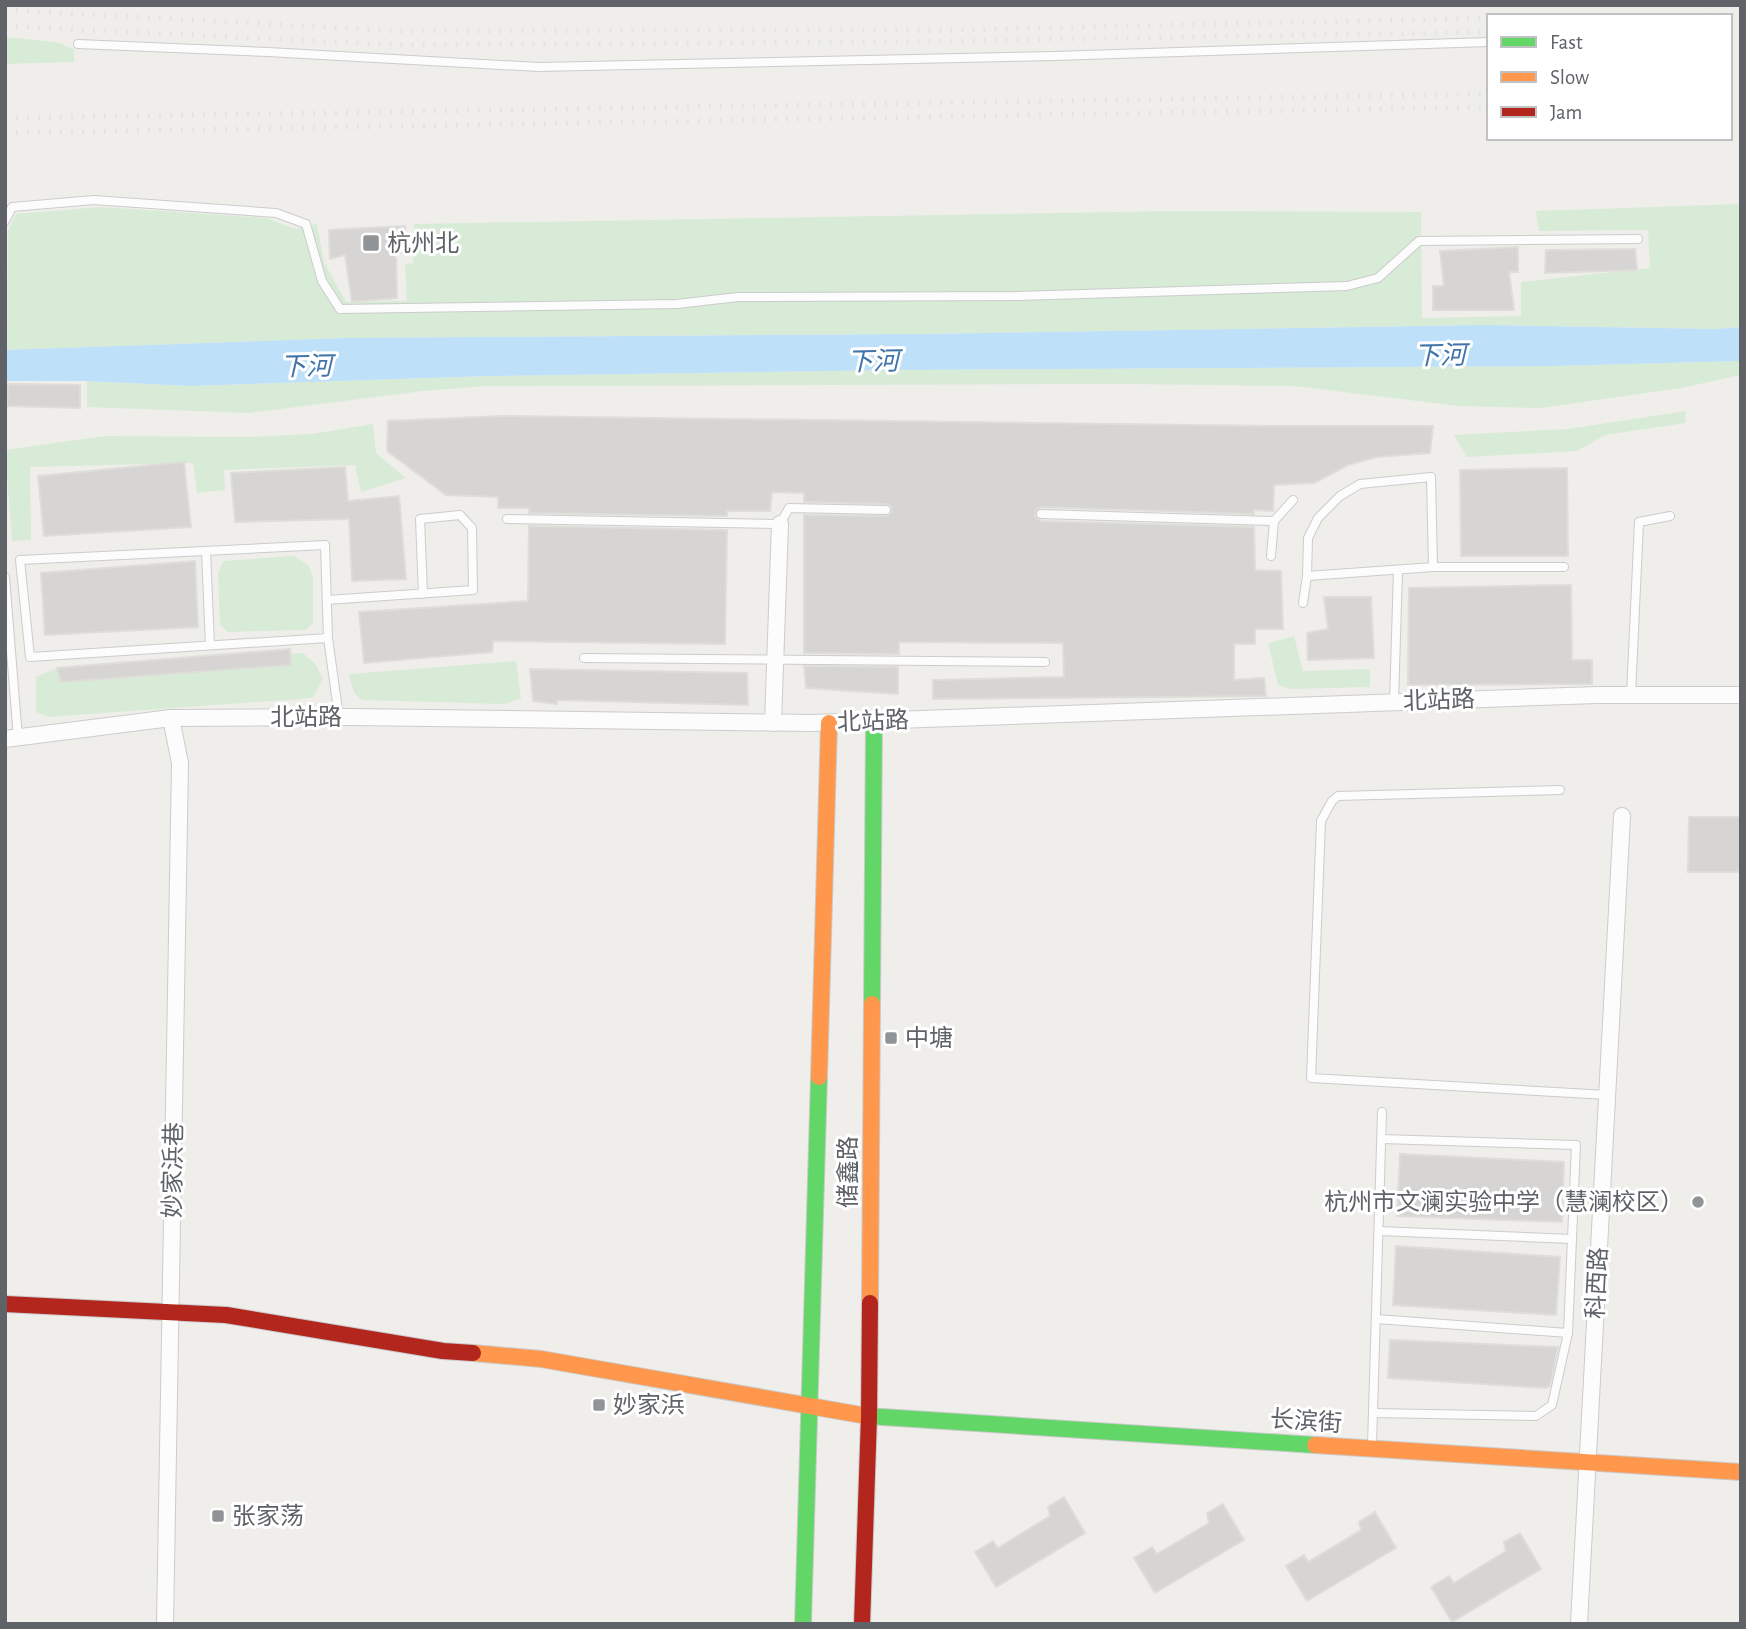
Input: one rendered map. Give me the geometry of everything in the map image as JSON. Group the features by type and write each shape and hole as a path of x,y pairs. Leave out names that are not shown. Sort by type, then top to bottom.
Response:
{"street":[{"path":"773,723 780,524"},
{"name":"北站路","path":"12,738 171,718 339,717 829,723 1394,702 1631,695 1741,695"},
{"name":"妙家浜巷","path":"165,1624 180,763 171,718"},
{"name":"储鑫路","path":"862,1624 869,1416 874,721"},
{"name":"储鑫路","path":"803,1624 829,723"},
{"name":"科西路","path":"1579,1624 1622,816"},
{"name":"长滨街","path":"5,1304 226,1315 443,1351 541,1359 869,1416 1741,1472"}],"lane":[{"path":"78,44 539,67 1054,56 1487,42"},
{"path":"5,221 12,207 94,200 276,213 306,224 321,281 340,309 677,304 738,297 1018,296 1347,286 1378,278 1419,241 1638,239"},
{"path":"1303,603 1308,538 1318,517 1340,496 1360,484 1431,477 1433,567"},
{"path":"1271,556 1274,521 1293,500"},
{"path":"507,519 780,524 789,508 886,510"},
{"path":"1041,514 1274,521"},
{"path":"327,600 423,594 473,590 472,528 460,515 420,519 423,594"},
{"path":"1631,695 1639,522 1670,516"},
{"path":"328,638 30,657 20,561 325,545 328,638 339,717"},
{"path":"206,551 210,645"},
{"path":"1307,576 1433,567 1564,567"},
{"path":"1394,702 1398,571"},
{"path":"5,577 12,738"},
{"path":"584,658 1045,662"},
{"path":"1560,790 1338,796 1332,801 1321,821 1311,1078 1608,1096"},
{"path":"1371,1448 1382,1112"},
{"path":"1373,1413 1536,1416 1552,1405 1568,1334 1576,1145 1382,1139"},
{"path":"1379,1231 1572,1239"},
{"path":"1376,1319 1568,1334"}],"green space":[{"path":"5,37 56,42 74,49 74,62 5,64"},
{"path":"1741,204 1741,327 1716,329 1483,325 924,334 346,338 7,350 8,231 16,214 100,207 266,218 295,229 317,224 324,262 346,302 407,301 405,264 413,263 414,224 1176,211 1421,212 1422,318 1521,316 1521,282 1650,268 1648,230 1539,231 1536,211"},
{"path":"1741,361 1741,375 1681,388 1541,408 1458,406 1295,386 1126,384 486,386 423,391 249,413 87,407 87,381 190,386 489,376 890,370 1552,366"},
{"path":"1686,411 1685,423 1605,435 1577,451 1467,457 1454,435 1568,429"},
{"path":"373,424 376,453 406,478 361,492 355,465 224,470 225,490 197,493 193,463 30,467 31,540 12,541 5,450 105,436 251,437 312,434"},
{"path":"294,556 309,566 313,577 313,623 306,630 228,632 220,625 218,572 224,561"},
{"path":"1294,636 1303,671 1370,669 1370,687 1291,689 1278,685 1268,643"},
{"path":"303,653 316,665 323,679 313,698 48,717 36,712 36,677 57,668"},
{"path":"516,661 521,698 504,704 362,700 354,693 349,674"}],"water":[{"name":"下河","path":"1483,325 1716,329 1741,327 1741,361 1552,366 890,370 489,376 190,386 87,381 5,381 5,350 346,338 924,334"}],"building":[{"path":"405,226 406,253 396,253 397,298 352,302 345,255 330,259 329,230"},
{"path":"1518,247 1518,272 1509,272 1514,310 1433,310 1433,286 1444,286 1440,251"},
{"path":"1635,249 1637,270 1545,273 1546,250"},
{"path":"8,384 80,385 80,408 7,406"},
{"path":"503,416 1433,426 1430,453 1377,457 1348,465 1314,483 1274,485 1273,511 1254,510 1254,514 1041,507 1036,510 1035,516 1041,521 1254,527 1255,570 1281,571 1283,629 1255,629 1255,644 1234,644 1234,680 1264,678 1266,696 933,699 933,680 1064,677 1063,643 899,642 899,654 804,653 804,515 887,516 892,511 887,504 804,502 804,493 772,492 770,511 727,511 727,516 529,513 529,508 498,508 498,497 446,495 387,451 388,421"},
{"path":"184,462 191,527 44,536 38,476"},
{"path":"345,467 348,501 399,496 406,579 352,581 349,519 235,522 231,473"},
{"path":"1567,468 1568,556 1461,556 1460,470"},
{"path":"529,526 727,530 725,644 493,641 492,652 364,663 359,612 528,601"},
{"path":"195,561 198,627 45,635 41,573"},
{"path":"1571,585 1572,660 1592,660 1592,684 1408,685 1409,588"},
{"path":"1324,597 1371,597 1374,658 1308,660 1307,633 1328,629"},
{"path":"290,649 291,665 61,682 57,668"},
{"path":"804,666 898,667 898,694 806,688"},
{"path":"530,669 747,673 748,705 557,700 557,704 533,701"},
{"path":"1689,817 1741,817 1741,872 1688,872"},
{"path":"1400,1154 1564,1162 1562,1222 1397,1216"},
{"path":"1396,1246 1560,1257 1556,1315 1393,1305"},
{"path":"1390,1340 1558,1347 1550,1386 1545,1388 1388,1378"},
{"path":"1064,1497 1085,1533 996,1587 975,1552 993,1541 998,1548 1050,1516 1048,1507"},
{"path":"1223,1504 1244,1540 1155,1593 1134,1558 1152,1547 1157,1554 1209,1523 1207,1513"},
{"path":"1375,1512 1396,1548 1307,1601 1286,1566 1304,1555 1308,1562 1361,1530 1359,1522"},
{"path":"1520,1533 1541,1569 1452,1622 1431,1587 1449,1576 1454,1583 1506,1551 1504,1542"}],"railway":[{"path":"5,10 397,31 946,30 1487,18"},
{"path":"1732,15 1741,15"},
{"path":"5,26 400,45 888,42 1487,32"},
{"path":"1732,30 1741,30"},
{"path":"1732,89 1741,89"},
{"path":"5,118 1487,94"},
{"path":"1732,103 1741,103"},
{"path":"5,133 1487,107"}],"traffic: fast":[{"path":"872,1004 874,721"},
{"path":"803,1624 819,1077"},
{"path":"867,1416 1315,1445"}],"traffic: slow":[{"path":"819,1077 829,723"},
{"path":"870,1303 872,1004"},
{"path":"473,1353 541,1359 867,1416"},
{"path":"1315,1445 1741,1472"}],"traffic: jam":[{"path":"862,1624 870,1303"},
{"path":"5,1304 226,1315 443,1351 473,1353"}],"place":[{"name":"杭州北","path":"371,243"},
{"name":"中塘","path":"891,1038"},
{"name":"杭州市文澜实验中学（慧澜校区）","path":"1698,1202"},
{"name":"妙家浜","path":"599,1405"},
{"name":"张家荡","path":"218,1516"}]}
